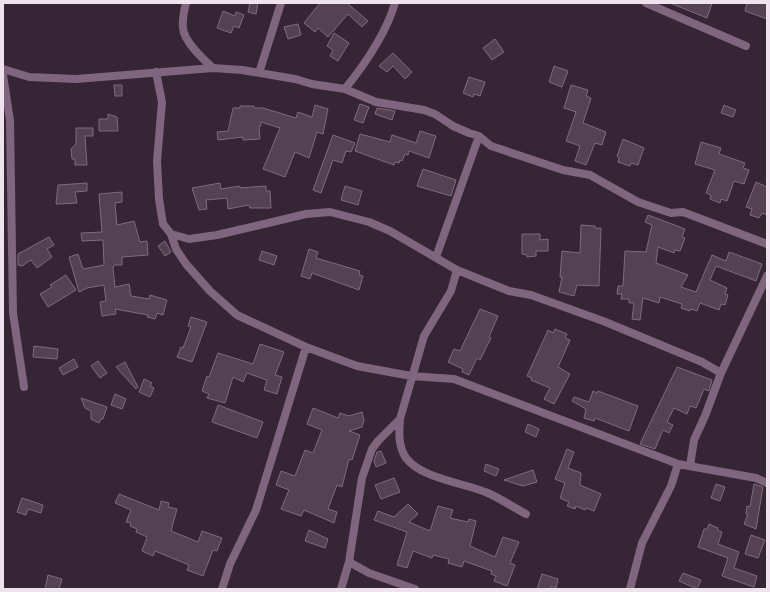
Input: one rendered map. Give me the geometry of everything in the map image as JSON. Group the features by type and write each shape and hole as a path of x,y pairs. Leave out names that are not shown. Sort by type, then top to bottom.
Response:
{"street":[{"path":"186,3 183,28 198,55 213,68"},
{"path":"259,73 282,3"},
{"path":"345,89 358,73 385,28 394,3"},
{"path":"646,3 746,46"},
{"path":"194,69 198,55"},
{"path":"3,69 29,77 76,79 213,68 259,73 345,89 376,102 430,112 440,116 453,126 480,136 491,146 563,170 590,175 638,202 671,212 683,212 767,244"},
{"path":"156,72 162,102 158,161 159,199 163,224 171,234 176,249 186,264 210,291 237,315 306,347 357,366 411,376 454,379 678,464 756,478 767,483"},
{"path":"3,75 10,120 13,313 24,387"},
{"path":"436,257 480,136"},
{"path":"171,234 189,239 217,235 306,214 330,212 369,222 390,231 456,270 509,291 531,295 603,321 702,362 721,373"},
{"path":"456,270 451,291 424,336 411,376 400,419 399,441 406,458 417,467 429,473 487,492 526,514"},
{"path":"690,466 694,440 705,416 721,373 767,276"},
{"path":"222,589 230,564 256,510 306,347"},
{"path":"341,589 349,562 362,478 366,466 378,441 400,419"},
{"path":"630,589 642,543 671,486 678,464"},
{"path":"349,562 369,573 415,589"}],"building":[{"path":"250,3 258,3 256,14 248,12"},
{"path":"320,3 347,3 368,21 362,27 348,14 328,37 318,28 315,32 304,23"},
{"path":"670,3 712,3 707,18"},
{"path":"747,3 767,3 767,19 745,11"},
{"path":"223,11 235,16 236,12 244,15 239,28 234,26 231,33 217,28"},
{"path":"298,24 301,35 288,39 284,27"},
{"path":"334,33 349,43 338,61 330,56 333,50 327,46"},
{"path":"495,39 504,52 492,60 483,48"},
{"path":"393,53 412,72 405,79 393,66 387,72 379,66"},
{"path":"554,66 568,71 562,87 549,82"},
{"path":"469,77 485,82 480,96 474,94 473,97 463,93"},
{"path":"114,85 122,85 122,96 115,96"},
{"path":"571,85 588,90 586,96 591,98 583,123 606,132 602,145 595,143 586,165 575,161 580,146 566,141 576,112 564,108"},
{"path":"360,104 369,107 363,123 354,120"},
{"path":"315,105 328,109 323,134 317,132 309,158 295,152 285,177 263,169 280,128 261,122 261,126 259,126 260,139 243,140 243,137 218,140 217,132 228,131 233,108 240,108 240,106 254,106 254,108 263,108 296,118 298,112 312,117"},
{"path":"724,105 736,110 733,117 721,113"},
{"path":"377,108 395,111 392,120 375,114"},
{"path":"108,114 117,117 118,131 99,131 99,119 108,119"},
{"path":"76,128 93,128 93,136 85,136 87,165 75,165 75,159 72,159 71,149 76,144"},
{"path":"420,131 436,136 429,158 409,151 408,155 405,154 402,161 400,160 399,163 395,162 394,165 355,151 360,134 390,142 392,135 416,143"},
{"path":"333,135 355,143 351,152 346,151 342,163 333,160 321,193 313,190"},
{"path":"623,139 644,148 638,165 631,163 630,166 618,162 619,158 617,156"},
{"path":"701,142 721,148 719,154 745,163 743,168 749,170 744,184 734,181 727,201 721,199 720,203 710,199 711,195 706,193 715,170 695,164"},
{"path":"423,169 456,180 451,196 417,186"},
{"path":"756,182 767,187 767,215 762,213 759,218 750,215 752,209 746,207"},
{"path":"87,183 87,191 75,192 77,203 56,204 58,185"},
{"path":"220,183 221,189 240,186 240,188 266,186 266,191 270,191 271,208 250,208 249,205 228,209 227,198 206,200 207,209 199,210 192,188"},
{"path":"345,186 362,191 358,205 341,200"},
{"path":"122,192 122,202 115,203 117,225 134,221 140,242 147,241 148,255 122,257 122,265 114,265 113,269 115,287 129,284 131,296 149,299 150,295 167,300 163,315 157,313 155,319 147,317 148,315 115,309 116,314 102,316 100,302 106,301 104,285 87,288 79,292 69,257 78,254 83,269 104,265 103,240 82,241 81,233 102,232 99,194"},
{"path":"648,215 685,229 682,237 685,238 680,251 675,250 674,253 658,247 656,263 688,275 681,287 696,292 712,255 726,261 729,252 762,264 756,281 716,266 710,280 727,288 725,294 728,295 725,305 721,304 719,310 700,303 697,311 691,309 690,311 681,308 682,304 660,297 659,303 643,298 640,320 632,319 634,303 629,303 629,299 621,299 622,294 617,294 618,286 623,286 625,251 646,252 652,225 645,222"},
{"path":"581,225 601,228 599,286 577,285 574,296 559,292 562,277 560,277 562,251 580,253"},
{"path":"522,234 540,234 540,240 548,239 548,251 536,251 536,256 527,257 527,255 522,254"},
{"path":"49,237 54,245 47,249 52,257 37,268 31,260 22,266 18,265 18,254"},
{"path":"165,241 171,252 165,256 158,246"},
{"path":"309,249 318,252 316,258 360,271 359,275 363,276 359,290 312,273 310,279 301,276"},
{"path":"262,251 277,256 274,265 259,260"},
{"path":"66,275 76,290 48,307 40,294 52,287 50,285"},
{"path":"480,309 498,316 489,337 491,338 480,360 477,358 469,375 462,372 463,369 448,362 454,349 460,351"},
{"path":"191,317 207,322 192,362 177,357 181,347 183,348 191,327 188,326"},
{"path":"555,329 567,334 565,338 570,340 558,367 570,374 554,404 544,399 550,388 531,380 532,378 527,376 548,330 553,333"},
{"path":"260,344 284,352 275,375 282,377 277,394 264,390 267,380 247,373 243,382 233,377 225,403 207,398 209,394 202,391 207,376 209,377 218,353 253,364"},
{"path":"34,346 58,349 57,359 33,357"},
{"path":"74,359 78,367 63,375 59,368"},
{"path":"98,361 107,373 100,378 91,366"},
{"path":"125,362 138,387 136,389 116,367"},
{"path":"677,367 712,380 709,391 704,389 696,408 690,406 687,414 674,408 667,422 673,425 669,433 663,430 655,449 640,444"},
{"path":"144,379 152,383 150,386 154,388 150,397 139,392"},
{"path":"593,391 597,393 598,391 638,406 629,431 595,418 594,421 584,418 586,409 572,401 574,397 589,402"},
{"path":"115,394 126,399 122,409 111,405"},
{"path":"81,398 107,407 103,419 101,419 99,423 91,419 91,411 85,408"},
{"path":"218,405 263,422 257,438 212,422"},
{"path":"313,408 338,418 340,413 349,416 362,412 364,420 362,427 349,431 360,435 352,460 349,459 342,487 337,485 328,509 337,512 334,523 304,510 301,516 281,509 289,490 276,485 281,471 295,476 305,450 313,453 322,430 307,424"},
{"path":"528,424 539,429 536,437 525,432"},
{"path":"567,449 574,452 568,468 581,473 580,485 601,494 594,511 586,508 585,510 576,506 575,509 567,506 569,502 560,498 565,483 555,479"},
{"path":"381,451 386,463 376,467 374,461 377,452"},
{"path":"486,464 499,469 496,476 484,471"},
{"path":"533,470 537,482 523,486 504,480"},
{"path":"394,478 400,492 381,499 375,485"},
{"path":"716,484 725,487 720,501 711,498"},
{"path":"754,484 763,487 756,529 744,524 748,514 746,514 747,506 750,507"},
{"path":"119,494 159,510 161,501 169,503 168,507 177,509 171,531 198,542 202,531 222,538 217,551 213,550 203,576 187,570 189,565 155,551 153,556 142,551 147,537 136,532 137,529 130,526 131,523 126,522 131,510 115,503"},
{"path":"22,498 43,505 41,513 28,509 26,515 17,512"},
{"path":"408,504 418,514 409,522 430,531 438,506 453,510 450,518 468,522 469,519 476,521 470,546 495,557 503,537 519,542 510,563 515,565 507,586 494,581 496,576 491,574 492,571 464,561 462,567 448,563 449,559 433,555 432,558 413,551 407,568 397,565 407,532 374,520 378,511 394,517"},
{"path":"709,524 718,528 717,530 722,532 718,544 739,552 734,568 757,576 754,587 722,576 728,558 698,547 704,529 707,529"},
{"path":"309,530 328,539 325,548 305,541"},
{"path":"751,535 765,540 758,558 745,554"},
{"path":"683,573 701,580 697,589 679,581"},
{"path":"542,574 558,579 556,588 551,586 551,589 537,589"},
{"path":"48,575 62,579 59,589 45,589"}]}
